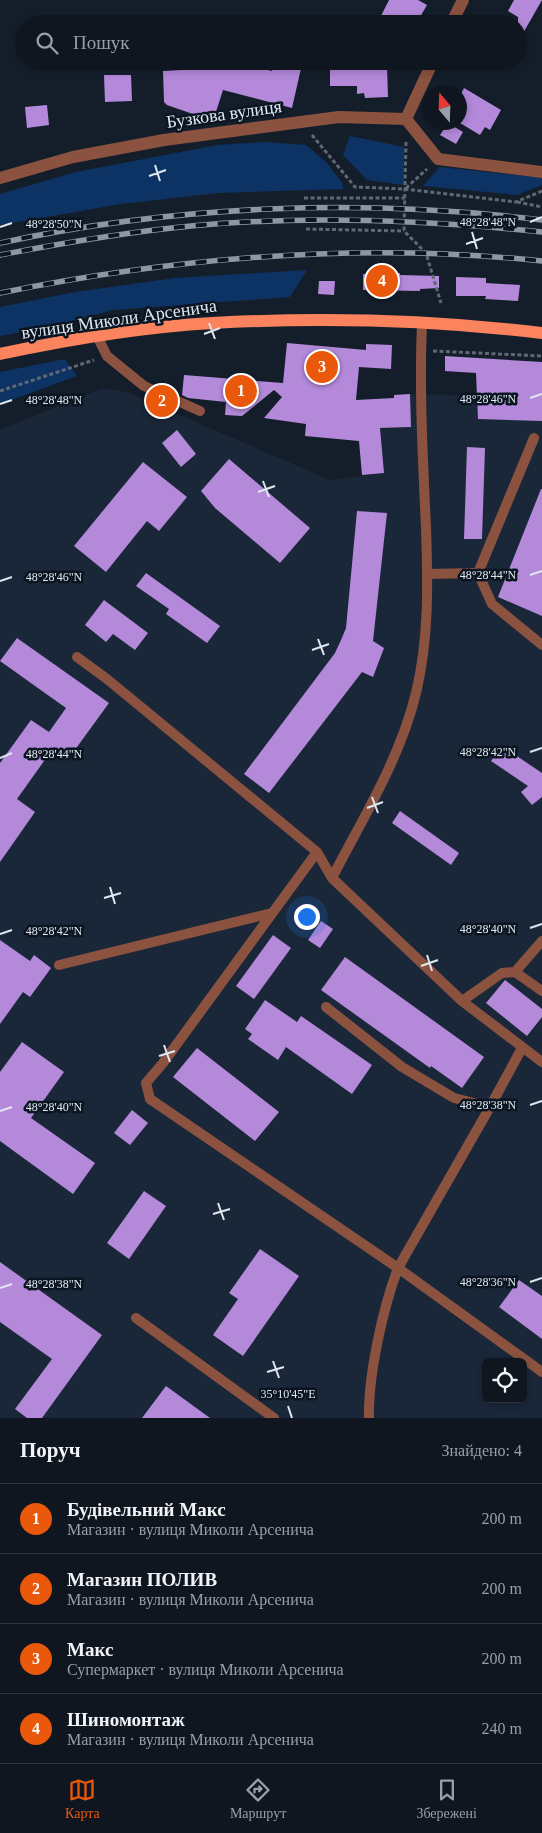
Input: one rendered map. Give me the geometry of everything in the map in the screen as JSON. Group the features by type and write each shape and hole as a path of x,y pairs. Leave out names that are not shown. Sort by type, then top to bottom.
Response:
{"main road":[{"name":"вулиця Миколи Арсенича","path":"0,354 97,336 214,323 330,321 422,324 542,333"}],"street":[{"path":"456,15 463,0"},
{"path":"429,70 406,119 438,159 542,172"},
{"name":"Бузкова вулиця","path":"0,178 73,158 164,140 339,117 406,119"}],"lane":[{"path":"332,878 394,760 416,693 425,640 427,574 421,352 422,324"},
{"path":"97,336 107,356 144,386 200,411"},
{"path":"534,438 478,573 492,604 542,645"},
{"path":"427,574 478,573"},
{"path":"78,657 317,852 332,878 462,1001 542,1062"},
{"path":"317,852 146,1083 150,1099 398,1268 542,1372"},
{"path":"59,965 272,913"},
{"path":"515,972 542,941"},
{"path":"462,1001 502,973 515,972 542,991"},
{"path":"326,1007 402,1068 454,1098 490,1107"},
{"path":"369,1418 377,1348 388,1294 398,1268 522,1048"},
{"path":"136,1318 274,1418"}],"path":[{"path":"404,231 406,119"},
{"path":"301,121 355,187 405,188 542,207"},
{"path":"405,188 438,159"},
{"path":"516,202 542,191"},
{"path":"304,198 405,198"},
{"path":"306,229 404,231 426,253 441,303"},
{"path":"421,352 441,350 542,356"},
{"path":"0,390 107,356"}],"shaded area":[{"path":"350,136 404,147 404,185 367,180 343,155"},
{"path":"265,142 306,145 327,163 343,184 343,189 218,193 121,204 0,225 0,194 76,172 218,145"},
{"path":"440,167 542,178 542,185 517,195 423,186"},
{"path":"307,270 290,297 113,310 49,327 0,336 0,307 75,292 175,278"},
{"path":"65,359 77,376 0,404 0,372"},
{"path":"103,388 126,392 330,480 384,473 380,429 411,427 410,394 542,398 542,1418 0,1418 0,430"}],"building":[{"path":"389,0 418,0 427,5 421,15 382,15"},
{"path":"514,0 542,0 527,26 527,15 515,15 508,11"},
{"path":"301,70 292,108 223,90 213,121 167,105 164,102 163,71"},
{"path":"330,70 387,70 388,97 365,98 364,93 357,94 357,86 330,86"},
{"path":"104,75 131,75 132,101 105,102"},
{"path":"467,90 501,110 490,130 485,127 480,135 467,127"},
{"path":"47,105 49,125 27,128 25,107"},
{"path":"443,130 460,130 463,132 456,144 440,135"},
{"path":"400,273 400,275 439,276 439,288 420,289 420,291 363,290 363,274"},
{"path":"456,277 486,278 486,283 520,285 518,301 485,299 486,296 456,296"},
{"path":"319,281 335,281 334,295 318,294"},
{"path":"287,343 366,350 366,344 392,345 391,369 359,367 356,400 394,398 394,395 410,394 411,427 380,428 384,473 362,475 359,441 305,436 306,424 264,418 282,397 274,390 242,416 225,415 226,402 188,398 182,395 184,375 283,383"},
{"path":"445,356 542,362 542,421 478,419 476,373 445,371"},
{"path":"177,430 196,454 181,467 162,443"},
{"path":"467,447 485,448 482,539 464,539"},
{"path":"229,459 310,528 280,563 215,508 201,491"},
{"path":"143,462 187,497 159,531 147,521 106,572 74,546"},
{"path":"542,489 542,616 498,597"},
{"path":"357,511 387,513 373,641 384,648 373,677 362,672 269,793 244,774 335,653 341,640 346,628"},
{"path":"146,573 220,626 207,643 166,614 169,609 136,586"},
{"path":"104,600 148,633 135,650 113,634 106,642 85,625"},
{"path":"17,638 109,703 69,758 54,747 17,799 35,812 0,862 0,763 31,720 49,732 66,708 0,661"},
{"path":"502,746 542,773 542,797 532,805 521,792 528,786 491,761"},
{"path":"400,811 459,853 451,865 392,823"},
{"path":"321,921 333,929 320,948 308,940"},
{"path":"273,935 291,948 254,999 236,986"},
{"path":"0,940 30,961 34,955 51,968 30,997 23,992 0,1024"},
{"path":"345,957 484,1057 462,1088 431,1066 430,1068 321,990"},
{"path":"505,980 542,1009 542,1017 527,1036 486,1003"},
{"path":"265,1000 297,1022 301,1016 372,1065 352,1094 286,1047 278,1060 248,1039 252,1034 245,1029"},
{"path":"22,1042 64,1072 31,1118 95,1163 73,1194 0,1141 0,1072"},
{"path":"197,1048 279,1112 255,1141 173,1077"},
{"path":"132,1110 148,1123 130,1145 114,1133"},
{"path":"144,1191 166,1206 129,1259 107,1243"},
{"path":"260,1249 299,1276 243,1356 213,1335 238,1299 229,1293"},
{"path":"0,1262 102,1335 42,1418 27,1418 15,1409 52,1359 0,1322"},
{"path":"519,1280 542,1296 542,1339 499,1307"},
{"path":"166,1386 210,1418 142,1418"}],"railway":[{"path":"0,243 66,230 134,220 270,209 407,209 475,213 542,220"},
{"path":"0,255 143,231 279,221 366,220 454,224 542,232"},
{"path":"0,293 134,270 270,256 406,253 474,255 542,261"}],"place":[{"name":"Шиномонтаж","path":"382,281"},
{"name":"Макс","path":"322,367"},
{"name":"Будівельний Макс","path":"241,391"},
{"name":"Магазин ПОЛИВ","path":"162,401"}]}
